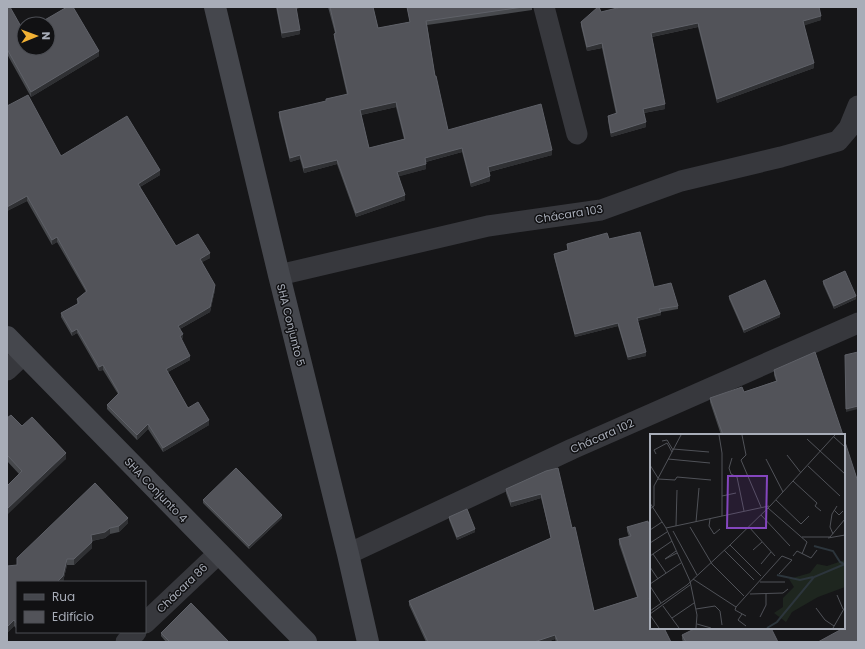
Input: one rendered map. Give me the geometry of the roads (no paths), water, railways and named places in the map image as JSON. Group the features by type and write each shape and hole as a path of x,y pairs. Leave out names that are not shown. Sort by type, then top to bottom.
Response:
{"street":[{"name":"SHA Conjunto 5","path":"215,7 348,554 363,638"},
{"path":"544,7 577,134"},
{"name":"Chácara 103","path":"279,275 488,226 601,210 681,181 781,157 838,141 849,128 858,106"},
{"name":"Chácara 102","path":"348,554 572,449 858,323"},
{"name":"SHA Conjunto 4","path":"7,337 306,642"},
{"path":"7,370 24,354"},
{"name":"Chácara 86","path":"146,622 219,553"},
{"path":"126,642 135,633"}]}
